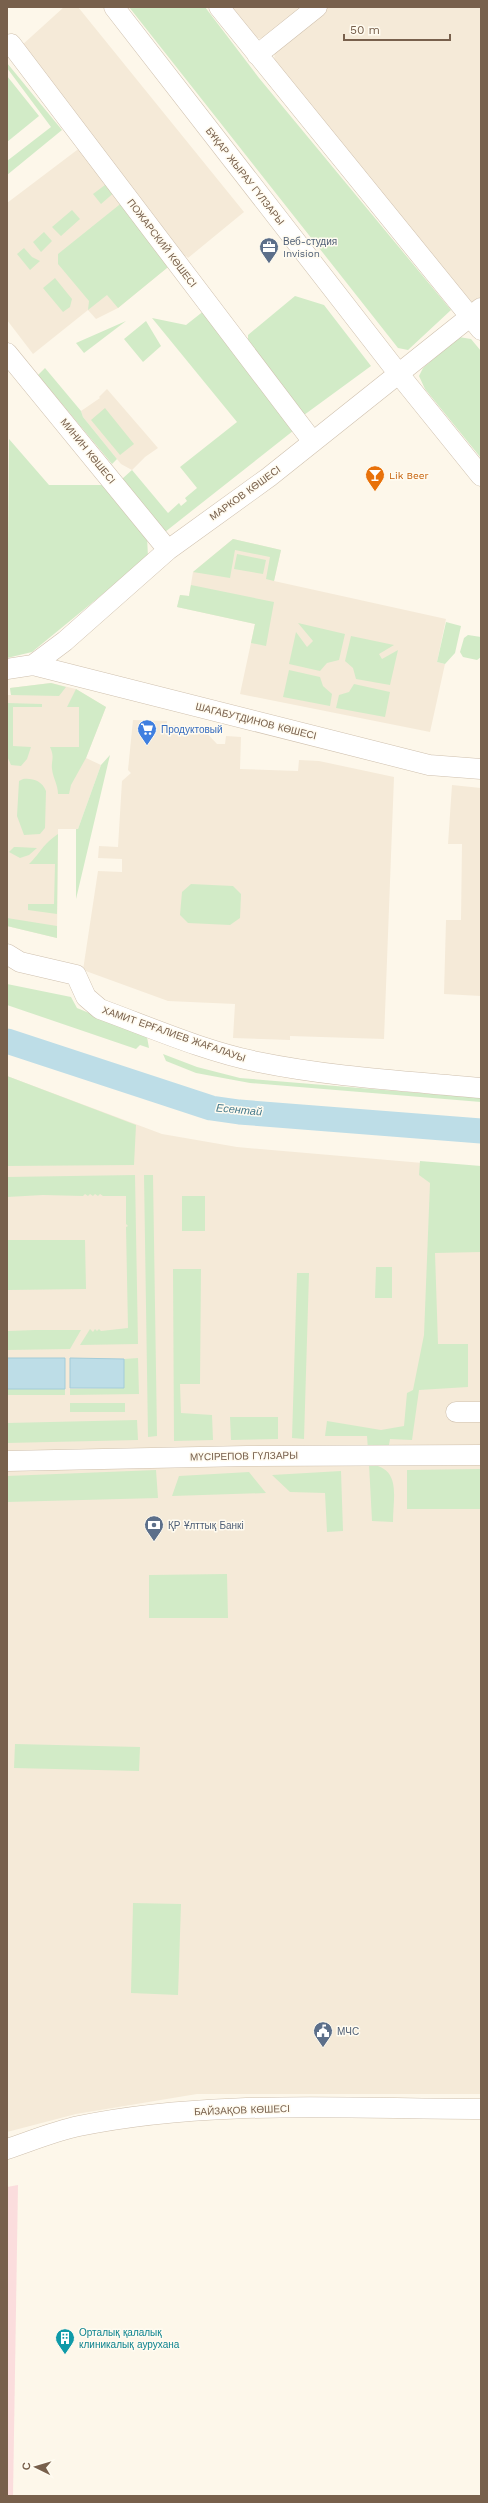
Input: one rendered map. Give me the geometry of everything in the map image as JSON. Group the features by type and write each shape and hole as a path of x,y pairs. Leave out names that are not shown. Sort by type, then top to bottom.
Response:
{"street":[{"name":"БҰҚАР ЖЫРАУ ГҮЛЗАРЫ","path":"114,7 398,373 481,476"},
{"path":"219,7 257,55 477,318"},
{"path":"257,55 317,7"},
{"name":"ПОЖАРСКИЙ КӨШЕСІ","path":"11,44 313,442"},
{"name":"МАРКОВ КӨШЕСІ","path":"7,669 33,665 65,641 168,550 269,477 398,373 477,318"},
{"name":"МИНИН КӨШЕСІ","path":"7,353 168,550"},
{"name":"ШАГАБУТДИНОВ КӨШЕСІ","path":"33,665 429,764 481,769"},
{"name":"ХАМИТ ЕРҒАЛИЕВ ЖАҒАЛАУЫ","path":"7,954 20,962 76,975 86,997 100,1008 229,1054 258,1062 307,1069 481,1088"},
{"path":"456,1412 481,1412"},
{"name":"МҮСІРЕПОВ ГҮЛЗАРЫ","path":"7,1461 247,1456 481,1455"},
{"name":"БАЙЗАҚОВ КӨШЕСІ","path":"7,2149 78,2126 136,2117 198,2111 274,2108 481,2109"}],"shaded area":[{"path":"64,7 78,7 244,212 188,258 186,256 182,259 21,46"},
{"path":"231,7 306,7 266,40 254,37"},
{"path":"328,7 481,7 481,314 274,61 275,50"},
{"path":"81,147 173,263 118,308 96,319 88,310 33,354 7,320 7,203"},
{"path":"107,389 158,448 145,457 132,470 121,464 83,417 81,411 100,398 99,397"},
{"path":"233,539 281,550 274,581 446,619 437,662 445,664 430,732 240,694 255,624 177,607 180,595 189,596 193,572"},
{"path":"51,683 76,689 106,707 86,758 101,765 78,829 58,829 57,938 7,926 7,695 11,695 10,688"},
{"path":"133,720 167,721 167,725 201,727 217,744 225,744 226,736 241,737 240,769 298,771 299,760 319,761 394,777 384,1039 290,1036 290,1040 233,1038 235,1004 168,1001 83,970 98,871 122,872 122,859 98,858 99,846 118,847 122,781 131,773 128,770"},
{"path":"452,785 481,788 481,996 444,994 446,920 461,920 462,844 448,844"},
{"path":"7,1076 162,1134 237,1147 481,1168 481,2094 197,2094 76,2114 7,2132"},
{"path":"18,2185 13,2496 7,2496 7,2187"}],"green space":[{"path":"129,7 205,7 259,78 451,310 408,350 398,348"},
{"path":"7,63 62,130 7,175 7,161 51,127 7,68"},
{"path":"7,76 39,116 7,142"},
{"path":"109,182 116,191 101,204 93,194"},
{"path":"124,201 173,263 118,308 107,295 88,310 89,301 58,264 58,254"},
{"path":"72,210 80,219 61,236 52,227"},
{"path":"44,232 52,241 41,252 33,242"},
{"path":"24,248 32,257 40,261 30,270 17,254"},
{"path":"55,278 72,299 70,307 63,312 43,288"},
{"path":"295,296 324,305 371,366 304,415 248,346 248,335"},
{"path":"205,310 298,427 165,532 122,479 132,470 168,513 179,503 181,506 187,501 185,498 197,488 180,467 237,422 152,318 186,325"},
{"path":"126,321 84,353 76,343"},
{"path":"146,321 161,346 143,362 124,339"},
{"path":"459,337 471,339 481,351 481,458 425,389 419,376 423,368"},
{"path":"45,368 81,411 83,417 117,459 112,464 38,375"},
{"path":"105,408 134,444 120,455 91,420"},
{"path":"9,439 49,485 105,485 147,536 148,557 32,652 7,658"},
{"path":"233,539 281,550 274,581 266,579 270,557 235,550 230,578 193,572"},
{"path":"237,554 266,560 263,574 234,569"},
{"path":"191,585 274,602 266,646 251,643 255,624 177,607 180,595 189,596"},
{"path":"446,622 461,626 455,653 445,664 437,662"},
{"path":"298,623 345,634 339,660 327,663 320,671 289,664 296,632 307,647 313,641"},
{"path":"468,635 481,637 481,657 477,660 463,657 460,652 464,638"},
{"path":"351,636 394,645 379,654 382,659 398,650 390,685 356,679 353,668 345,661"},
{"path":"289,670 320,677 323,686 332,694 330,706 283,697"},
{"path":"51,683 66,687 59,696 11,695 10,688"},
{"path":"354,684 390,692 385,717 336,708 339,695 349,692"},
{"path":"76,689 106,707 86,758 71,785 69,794 58,794 52,766 53,756 50,747 79,747 79,707 67,707"},
{"path":"7,703 42,704 42,707 13,707 13,746 31,747 27,759 21,766 11,765 7,756"},
{"path":"110,755 76,899 76,829 78,829 101,765"},
{"path":"23,779 37,781 46,791 45,828 40,834 24,835 17,816 19,781"},
{"path":"58,834 57,914 28,910 28,904 54,904 55,864 29,864 45,845"},
{"path":"14,847 37,848 29,855 20,858 9,852"},
{"path":"191,884 233,886 241,894 240,918 230,925 188,923 180,915 182,892"},
{"path":"7,918 57,926 57,938 7,926"},
{"path":"7,984 71,997 77,1008 147,1037 149,1048 140,1045 136,1049 7,1005"},
{"path":"163,1054 197,1067 240,1078 481,1098 481,1102 250,1083 196,1073 166,1061"},
{"path":"7,1076 136,1125 134,1165 7,1166"},
{"path":"420,1161 481,1166 481,1252 435,1253 438,1344 468,1344 468,1387 419,1390 412,1440 390,1439 388,1450 368,1450 367,1436 325,1436 327,1421 381,1430 404,1426 407,1393 413,1390 424,1335 430,1183 419,1175"},
{"path":"135,1175 138,1344 80,1345 90,1329 93,1332 95,1329 97,1331 99,1329 101,1331 128,1328 126,1227 128,1226 126,1224 126,1196 103,1196 100,1194 98,1196 95,1194 93,1196 90,1194 88,1196 85,1194 83,1196 43,1195 7,1197 7,1177"},
{"path":"144,1175 153,1175 157,1436 148,1437"},
{"path":"182,1196 205,1196 205,1231 182,1231"},
{"path":"8,1240 85,1240 86,1289 8,1290"},
{"path":"376,1267 392,1267 392,1298 375,1298"},
{"path":"173,1269 201,1269 200,1384 180,1384 181,1413 212,1415 213,1440 174,1441"},
{"path":"297,1273 309,1273 304,1439 292,1438"},
{"path":"81,1330 70,1349 7,1350 8,1331"},
{"path":"138,1358 139,1394 70,1395 70,1389 124,1388 124,1359"},
{"path":"7,1389 65,1389 65,1395 7,1395"},
{"path":"70,1403 125,1403 125,1412 70,1412"},
{"path":"230,1417 278,1417 278,1439 231,1440"},
{"path":"137,1420 138,1440 7,1443 7,1423"},
{"path":"369,1464 387,1471 391,1477 394,1493 393,1522 372,1521"},
{"path":"481,1469 481,1509 407,1509 407,1470"},
{"path":"156,1470 158,1498 7,1502 7,1476"},
{"path":"341,1471 343,1531 327,1532 325,1493 290,1492 272,1475"},
{"path":"249,1472 266,1493 172,1496 179,1476"},
{"path":"227,1574 228,1618 149,1618 149,1575"},
{"path":"15,1744 140,1747 139,1771 14,1768"},
{"path":"133,1903 181,1904 178,1995 131,1993"}],"water":[{"path":"7,1358 65,1358 65,1389 7,1389"},
{"path":"70,1358 124,1359 124,1388 70,1388"}],"waterway":[{"name":"Есентай","path":"7,1041 211,1108 239,1112 481,1131"}],"place":[{"name":"Веб-студия Invision","path":"269,264"},
{"name":"Lik Beer","path":"375,492"},
{"name":"Продуктовый","path":"147,746"},
{"name":"ҚР Ұлттық Банкі","path":"154,1542"},
{"name":"МЧС","path":"323,2048"},
{"name":"Орталық қалалық клиникалық аурухана","path":"65,2355"}]}
